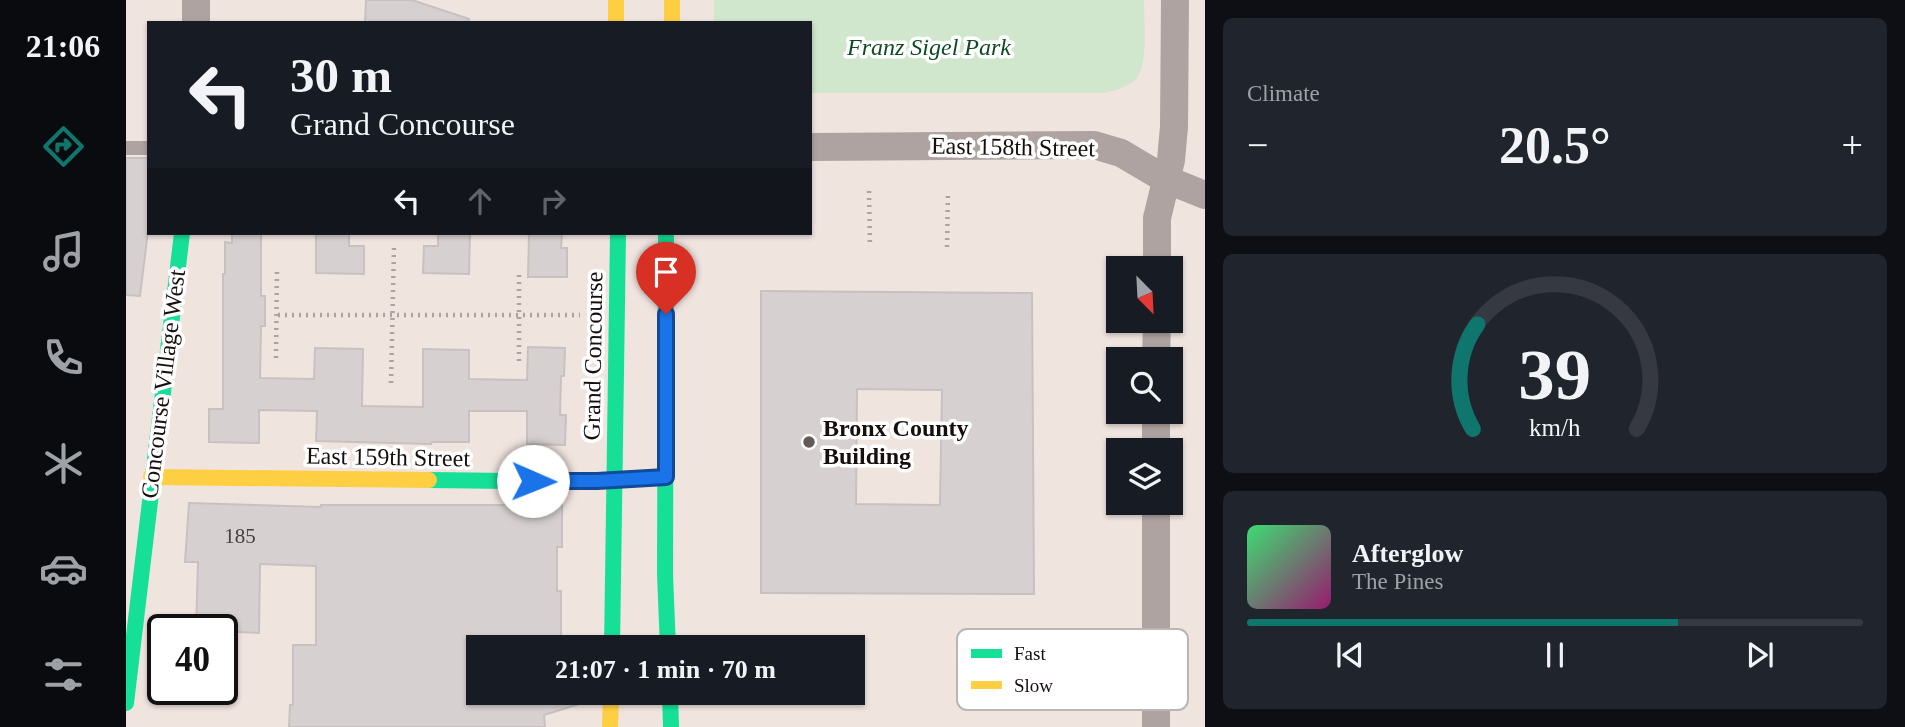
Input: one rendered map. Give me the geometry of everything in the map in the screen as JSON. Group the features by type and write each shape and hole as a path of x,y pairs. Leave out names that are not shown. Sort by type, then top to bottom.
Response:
{"street":[{"path":"196,0 196,21"},
{"path":"616,0 616,21"},
{"path":"672,0 672,21"},
{"path":"1157,256 1157,218 1171,160 1174,127 1175,0"},
{"name":"East 158th Street","path":"812,147 1094,145 1121,153 1165,179 1205,195"},
{"name":"Concourse Village West","path":"126,703 182,235"},
{"name":"Grand Concourse","path":"612,635 618,235"},
{"path":"666,235 668,635"},
{"name":"East 159th Street","path":"151,477 614,481 666,477"},
{"path":"1156,515 1156,629"},
{"path":"610,727 611,705"},
{"path":"670,705 671,727"}],"lane":[{"path":"126,148 147,148"}],"path":[{"path":"869,191 870,247"},
{"path":"947,247 948,191"},
{"path":"391,383 394,247"},
{"path":"276,358 277,268"},
{"path":"519,272 519,360"},
{"path":"278,315 580,314"}],"green space":[{"name":"Franz Sigel Park","path":"714,0 1144,0 1145,40 1138,76 1122,88 1104,93 812,93 812,21 714,21"}],"building":[{"path":"366,0 412,0 469,19 468,21 365,21"},
{"path":"126,158 147,158 148,235 140,296 126,295"},
{"path":"232,235 261,235 261,296 265,296 265,326 261,326 260,378 314,379 315,348 363,349 362,406 423,407 423,349 469,350 469,379 527,380 528,347 565,348 560,415 566,415 565,445 527,444 527,411 469,411 469,442 431,444 316,441 317,411 259,410 259,443 209,442 209,409 223,409 223,274 225,242 232,243"},
{"path":"316,235 349,235 349,246 364,246 364,274 316,273"},
{"path":"438,235 470,235 469,274 423,273 424,246 438,246"},
{"path":"529,235 562,235 561,248 567,248 567,277 528,277"},
{"name":"Bronx County Building","path":"761,291 1032,293 1034,594 761,593","holes":["857,389 942,390 940,505 856,504"]},
{"path":"189,503 321,507 562,505 562,547 557,547 561,635 466,635 466,705 576,705 544,715 545,727 289,727 290,705 293,705 293,645 316,645 316,566 260,564 259,633 238,632 238,614 196,614 198,562 185,562"}],"traffic: fast":[{"path":"126,703 182,235"},
{"path":"612,635 618,235"},
{"path":"666,235 665,574 667,635"},
{"path":"429,480 580,482 665,477"},
{"path":"670,705 671,727"}],"traffic: slow":[{"path":"616,0 616,21"},
{"path":"672,0 672,21"},
{"path":"151,477 429,480"},
{"path":"610,727 611,705"}],"place":[{"name":"Bronx County Building","path":"809,442"}],"route":[{"path":"533,481 666,477 666,314"}]}
